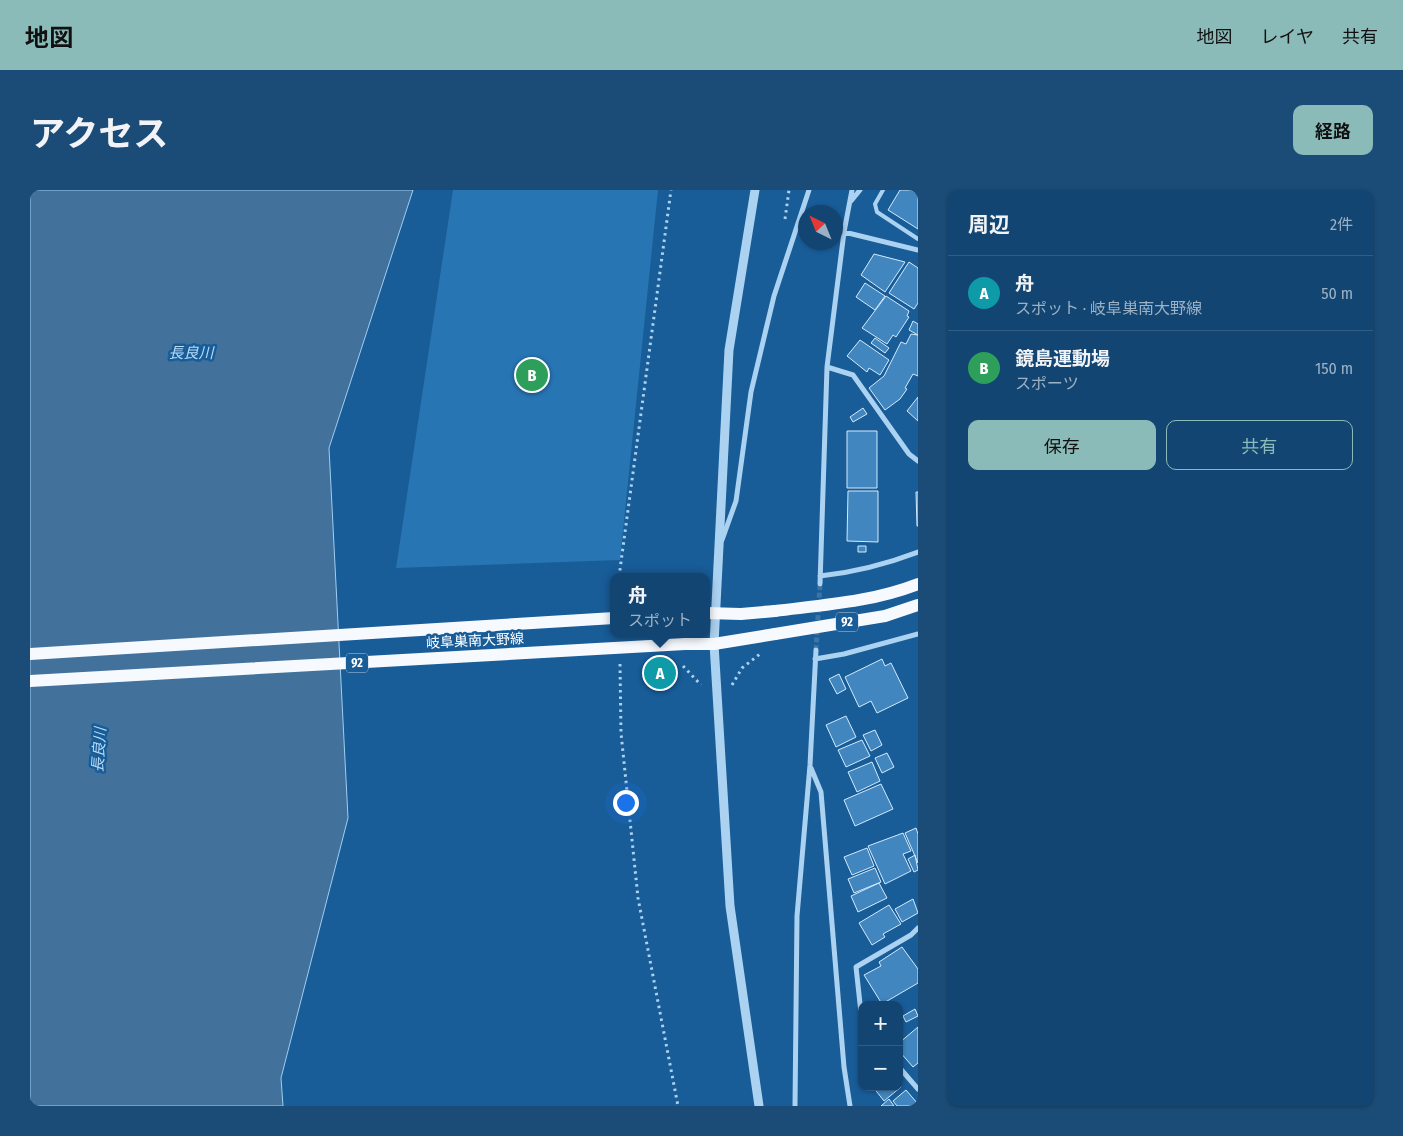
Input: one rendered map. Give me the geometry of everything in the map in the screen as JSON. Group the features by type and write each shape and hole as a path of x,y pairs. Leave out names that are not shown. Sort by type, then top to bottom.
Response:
{"main road":[{"name":"92","path":"711,613 741,614 848,602 918,584"},
{"name":"岐阜巣南大野線","path":"30,681 685,644 714,644 886,616 918,605"},
{"name":"岐阜巣南大野線","path":"30,654 610,618"}],"street":[{"path":"755,190 729,350 718,550 711,613 730,906 759,1106"},
{"path":"718,550 736,501 751,392 774,296 809,190"},
{"path":"820,584 827,367 844,232 852,190"},
{"path":"849,204 860,190"},
{"path":"844,232 918,250"},
{"path":"827,367 853,375 909,454 918,461"},
{"path":"820,576 857,572 918,552"},
{"path":"815,659 844,654 918,634"},
{"path":"795,1106 797,916 810,765 816,650"},
{"path":"810,765 821,792 844,1067 850,1106"},
{"path":"860,1001 856,967 911,935 918,928"},
{"path":"903,1072 918,1090"}],"lane":[{"path":"883,190 875,204 877,212 918,239"}],"path":[{"path":"620,573 670,190"},
{"path":"732,685 742,668 762,652"},
{"path":"620,654 621,733 638,898 678,1106"},
{"path":"683,666 699,680 702,688"}],"shaded area":[{"path":"453,190 658,190 620,560 396,568"}],"water":[{"name":"長良川","path":"30,190 413,190 329,448 348,818 281,1078 283,1106 30,1106"}],"building":[{"path":"900,190 911,190 918,194 918,229 888,210"},
{"path":"874,254 905,262 885,292 861,275"},
{"path":"909,262 918,268 918,303 914,309 889,293"},
{"path":"865,283 885,296 875,310 856,297"},
{"path":"886,296 909,311 907,316 909,317 896,337 893,335 887,344 862,328"},
{"path":"913,321 918,324 918,335 909,330"},
{"path":"911,334 918,335 918,376 913,374 905,388 907,389 900,399 885,410 869,388 884,376 901,342 906,344"},
{"path":"875,338 889,348 885,353 871,343"},
{"path":"860,340 889,360 880,375 869,368 867,372 847,356"},
{"path":"918,397 918,421 907,411"},
{"path":"863,408 867,414 853,422 850,417"},
{"path":"847,431 877,431 877,488 847,488"},
{"path":"848,491 878,491 878,542 847,541"},
{"path":"916,492 918,492 918,526 917,526"},
{"path":"858,546 866,546 866,552 858,552"},
{"path":"882,659 885,666 891,663 908,698 877,713 871,701 859,707 845,677"},
{"path":"839,674 846,689 837,694 829,679"},
{"path":"846,716 856,737 836,747 826,725"},
{"path":"875,730 882,745 871,751 863,735"},
{"path":"862,740 870,756 846,767 838,750"},
{"path":"887,753 894,767 882,773 875,758"},
{"path":"872,762 880,781 857,792 848,772"},
{"path":"881,784 893,809 855,826 844,800"},
{"path":"916,828 918,834 918,863 905,833"},
{"path":"903,833 911,851 903,854 911,871 885,884 868,846"},
{"path":"867,848 874,866 852,875 844,857"},
{"path":"915,855 918,870 914,872 908,859"},
{"path":"875,868 881,882 854,893 848,879"},
{"path":"879,883 887,898 858,912 851,896"},
{"path":"913,899 918,913 902,922 895,909"},
{"path":"889,905 901,924 883,934 885,937 872,945 859,923"},
{"path":"902,947 918,969 918,983 887,1001 880,1001 864,975 881,966 879,962"},
{"path":"915,1009 918,1016 906,1022 903,1016"},
{"path":"918,1027 918,1063 913,1067 903,1056 903,1040"},
{"path":"906,1090 918,1106 897,1106 893,1101"},
{"path":"876,1091 896,1091 884,1101"},
{"path":"889,1099 894,1106 881,1106"}],"tunnel":[{"path":"816,650 820,584"}],"place":[{"name":"鏡島運動場","path":"532,375"},
{"name":"舟","path":"660,673"}]}
